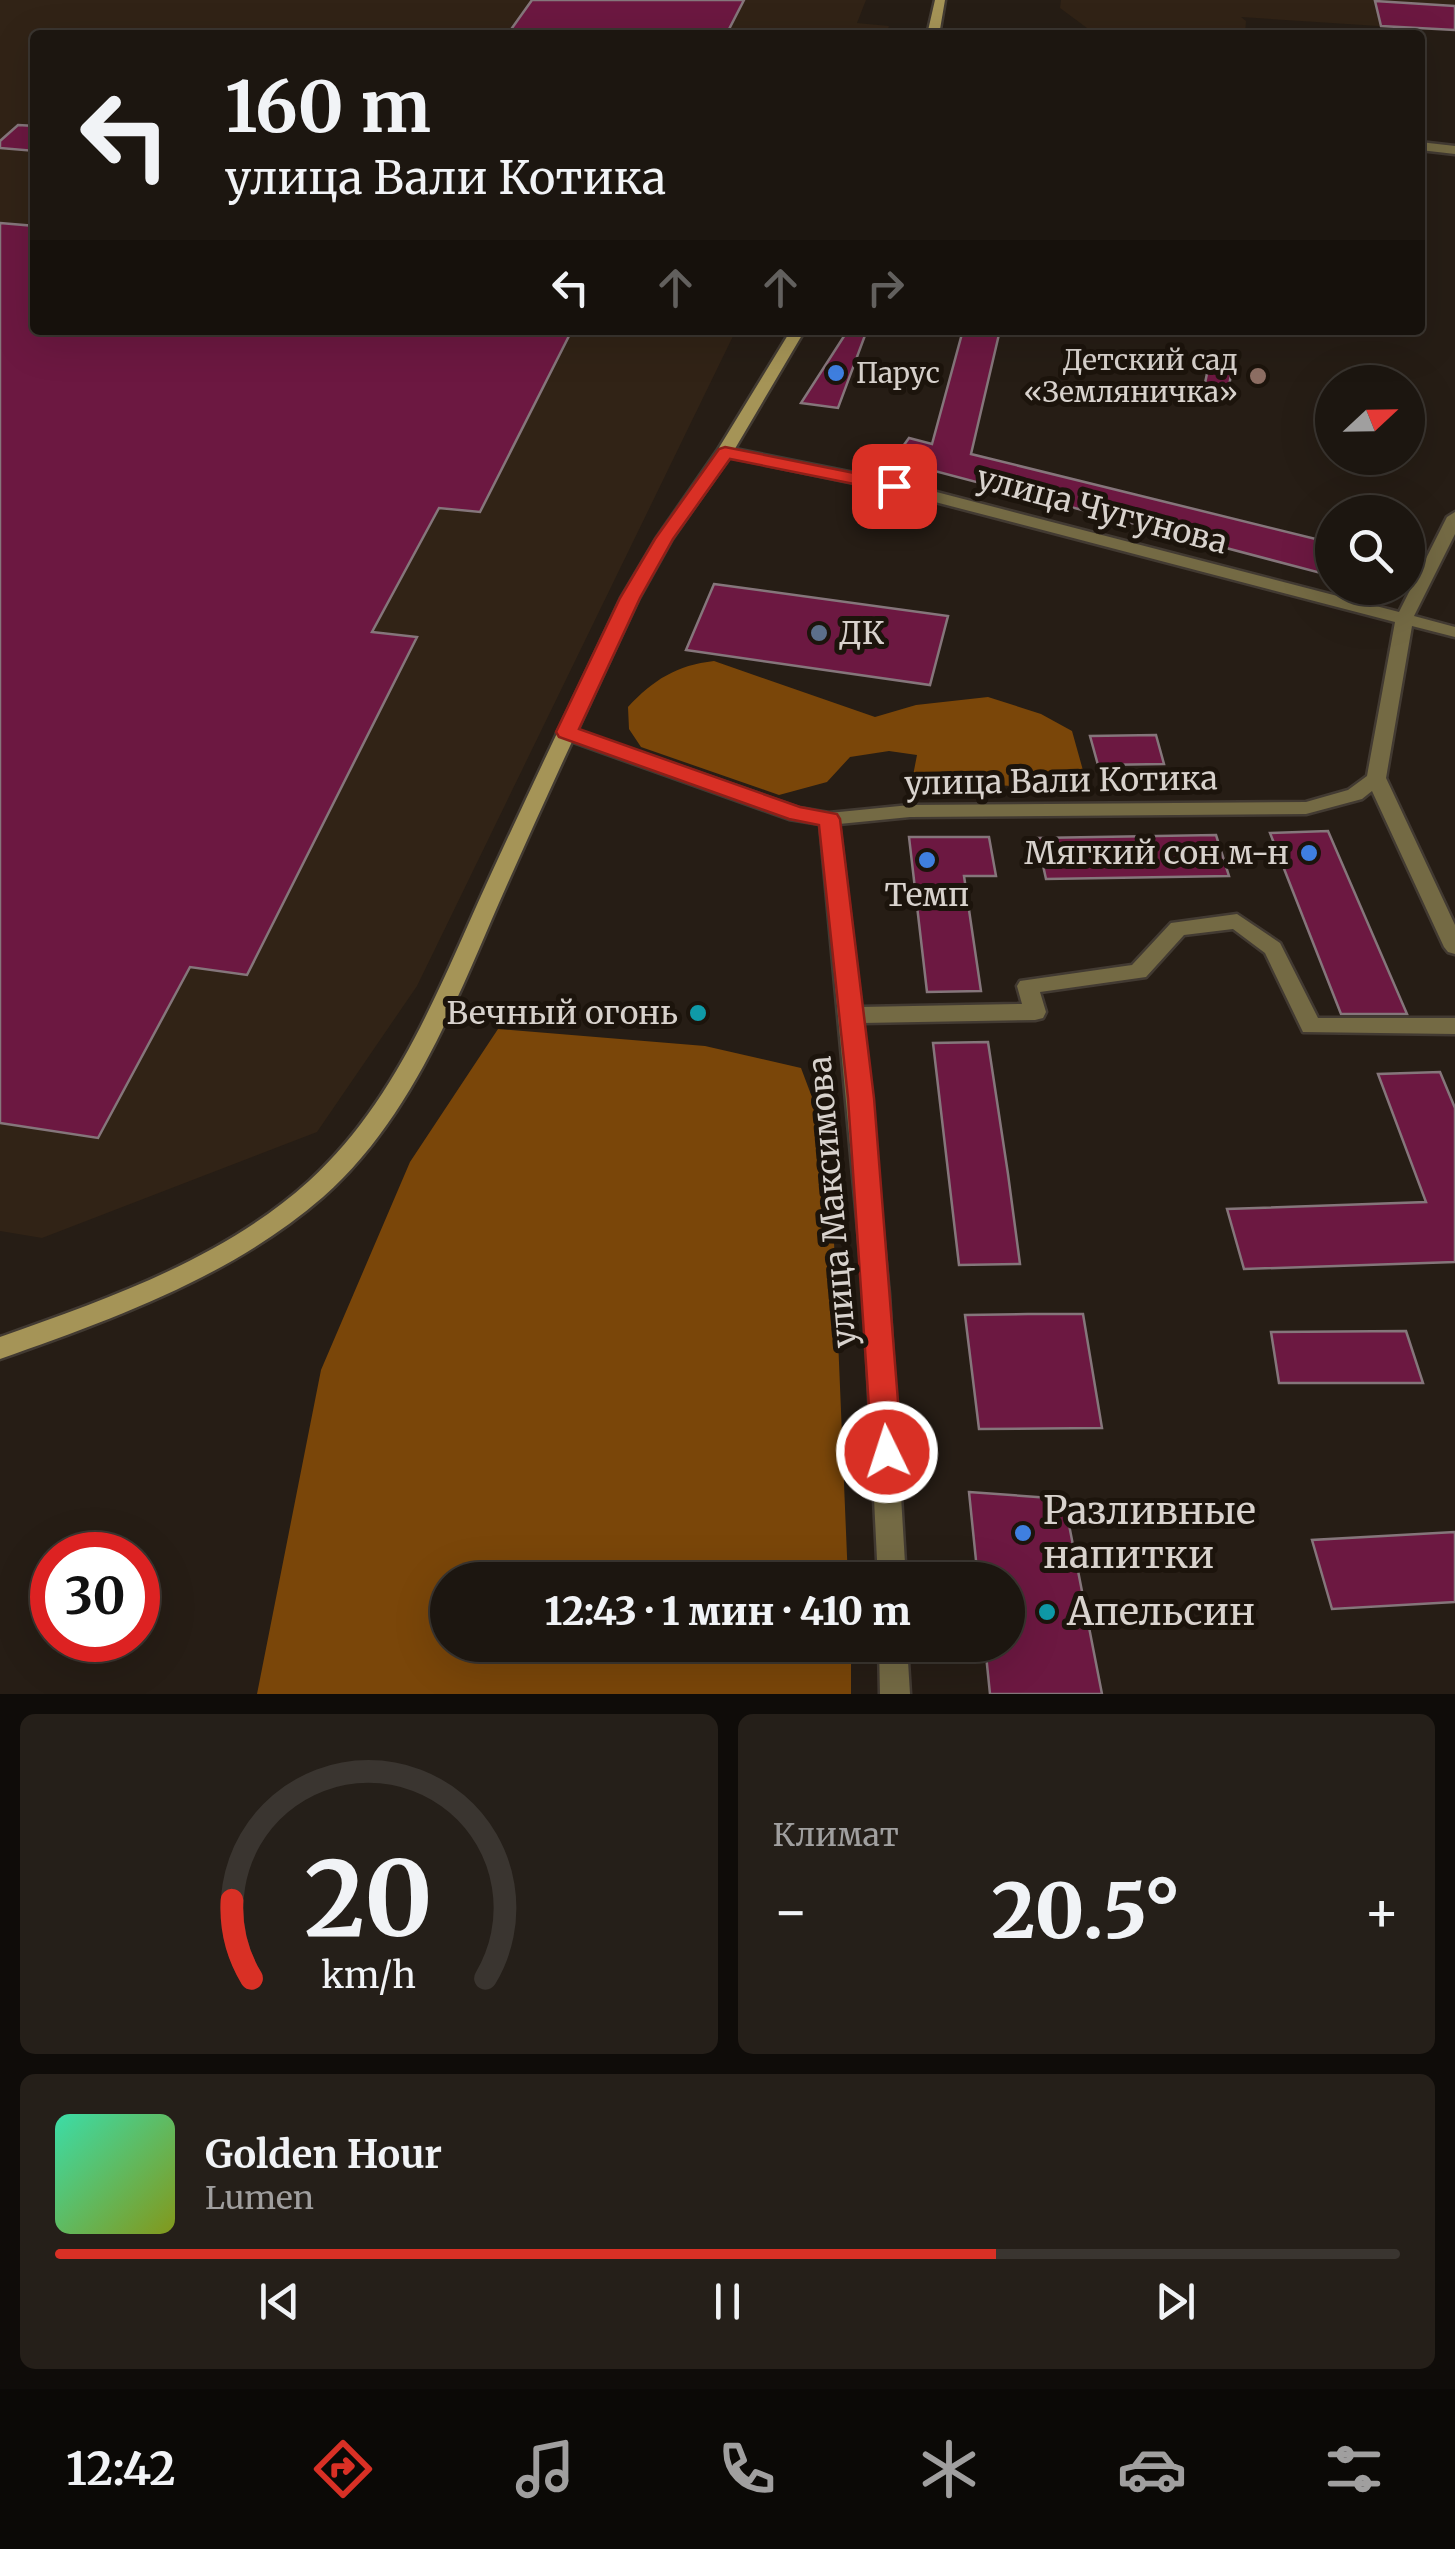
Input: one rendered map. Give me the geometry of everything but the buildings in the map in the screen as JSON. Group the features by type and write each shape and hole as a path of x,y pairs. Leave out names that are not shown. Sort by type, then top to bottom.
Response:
{"main road":[{"path":"935,30 940,0"},
{"path":"0,1348 150,1290 227,1251 289,1210 347,1158 395,1094 430,1032 630,598 795,335"}],"street":[{"path":"1425,147 1455,150"},
{"name":"улица Чугунова","path":"725,452 894,486 1455,632"},
{"path":"1455,517 1404,620 1376,778 1455,946"},
{"name":"улица Вали Котика","path":"566,732 796,814 829,819 910,811 1306,808 1355,795 1376,778"},
{"name":"улица Максимова","path":"829,819 852,1015 888,1471 891,1562"},
{"path":"852,1015 1035,1012 1028,986 1138,972 1178,928 1237,921 1273,948 1312,1026 1455,1026"},
{"path":"894,1662 895,1694"}],"shaded area":[{"path":"0,0 866,0 857,23 889,26 888,30 30,30 30,335 734,335 417,986 317,1132 42,1238 0,1231"},
{"path":"1061,0 1455,0 1455,31 1241,17 1246,21 1245,30 1110,30 1087,28 1060,8"},
{"path":"714,661 875,717 916,705 988,697 1041,714 1072,731 1084,774 1070,790 969,783 937,791 910,791 917,755 889,751 850,757 827,782 779,795 641,747 629,729 628,707 666,675"},
{"path":"498,1029 705,1046 801,1068 830,1145 847,1562 430,1562 430,1662 851,1662 851,1694 257,1694 321,1370 410,1162"}],"place":[{"name":"Парус","path":"836,373"},
{"name":"Детский сад «Земляничка»","path":"1258,376"},
{"name":"ДК","path":"819,633"},
{"name":"Мягкий сон м-н","path":"1309,853"},
{"name":"Темп","path":"927,860"},
{"name":"Вечный огонь","path":"698,1013"},
{"name":"Разливные напитки","path":"1023,1533"},
{"name":"Апельсин","path":"1047,1612"}],"route":[{"path":"887,1452 861,1098 829,819 796,814 566,732 630,598 664,539 725,452 894,486"}]}
